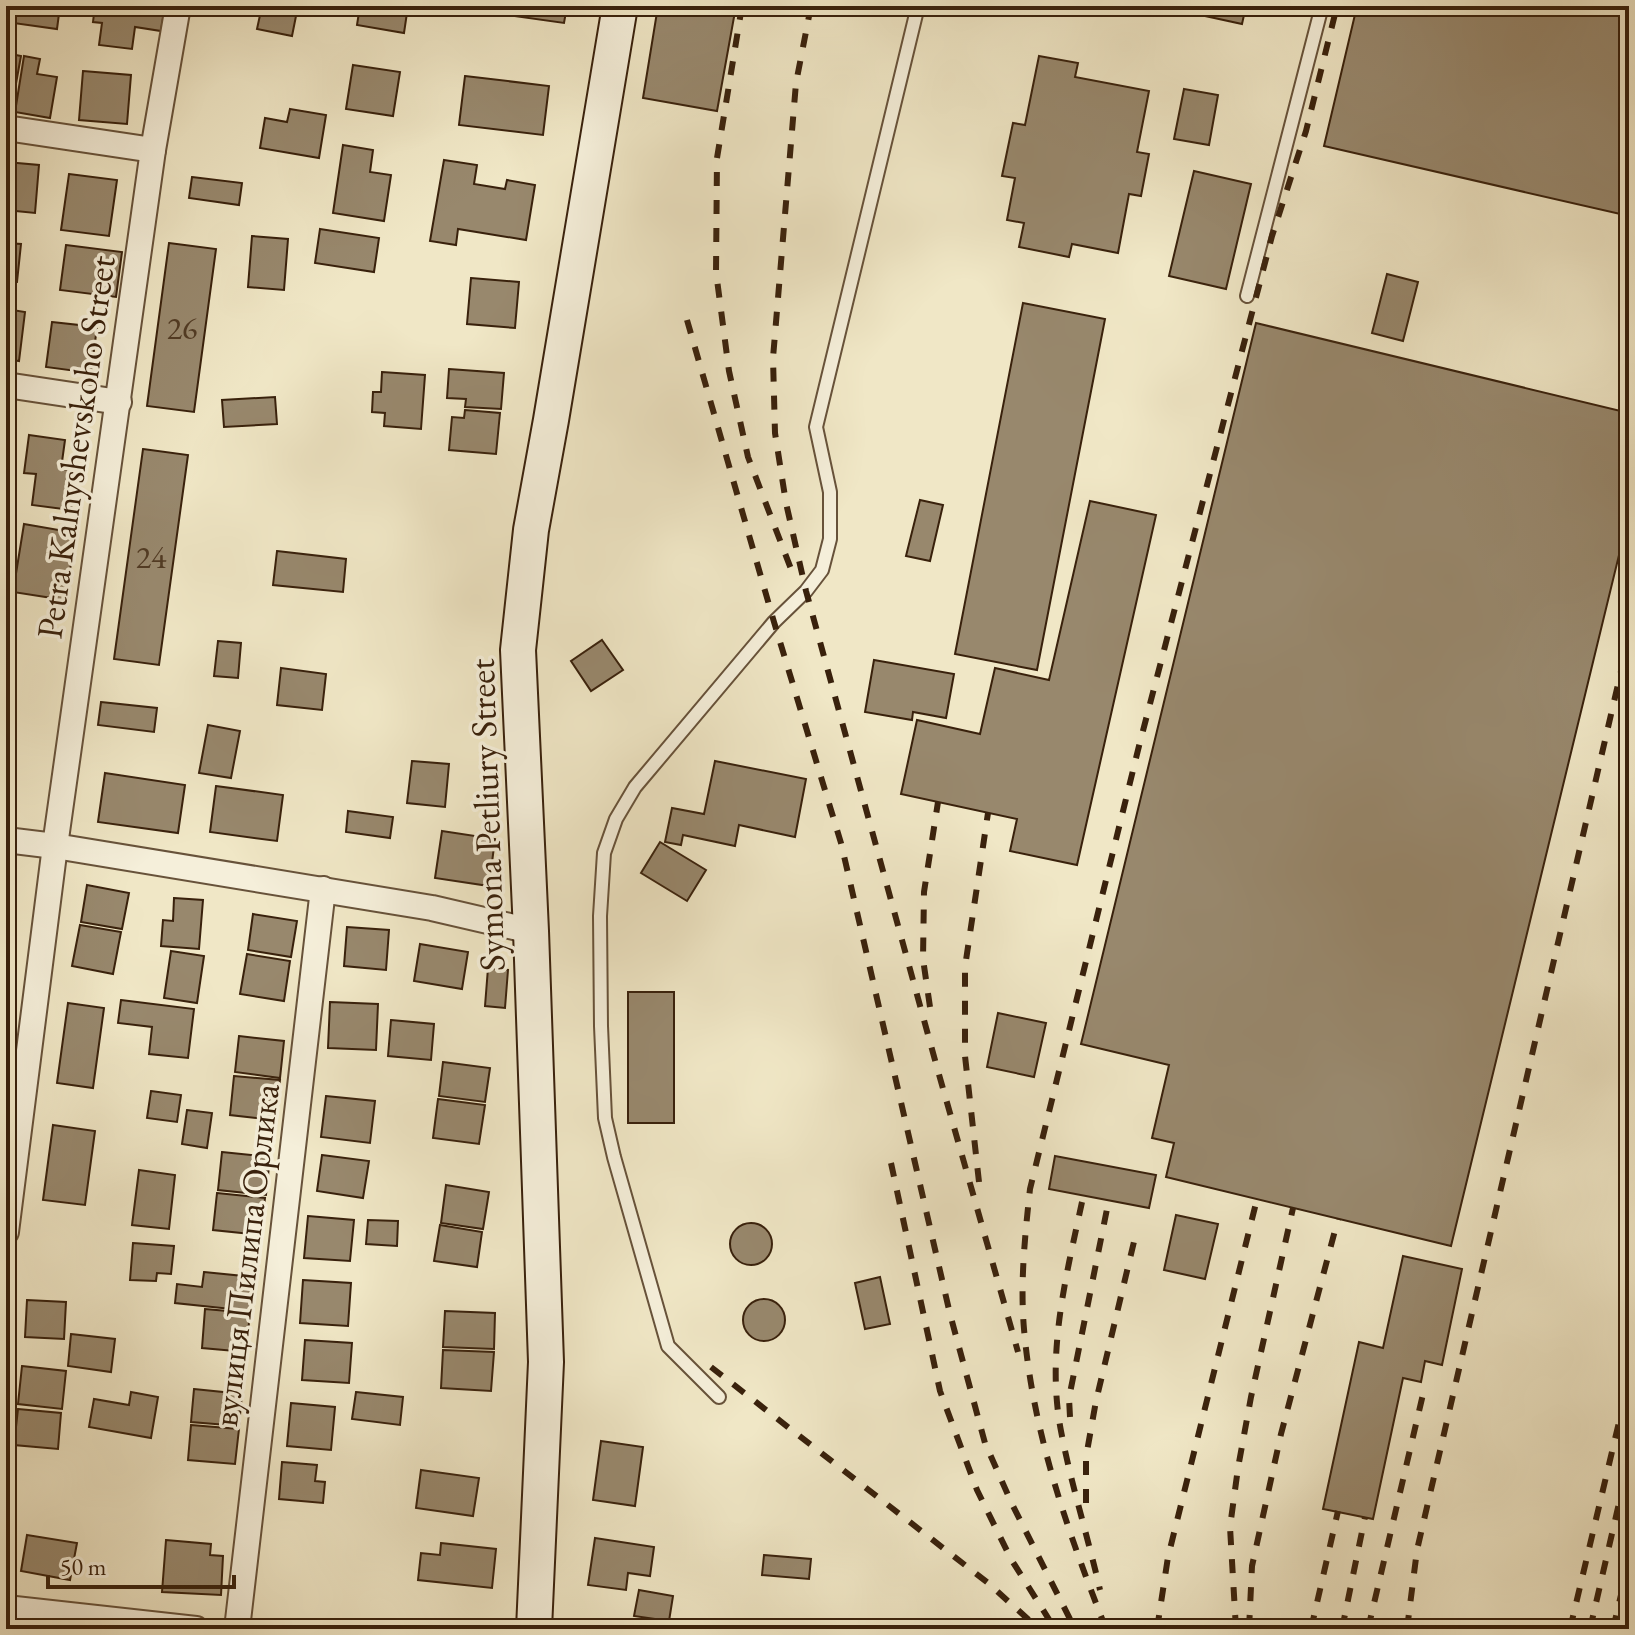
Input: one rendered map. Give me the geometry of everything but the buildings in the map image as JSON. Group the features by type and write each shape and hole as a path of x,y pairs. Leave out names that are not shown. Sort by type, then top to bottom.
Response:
{"main road":[{"name":"Symona Petliury Street","path":"534,1629 546,1362 520,635 531,530 620,6"}],"street":[{"name":"Petra Kalnyshevskoho Street","path":"6,1232 55,846 153,150 178,6"},
{"path":"6,128 153,150"},
{"path":"6,385 119,402"},
{"path":"6,840 323,889 432,908 531,931"},
{"name":"вулиця Пилипа Орлика","path":"237,1629 323,889"},
{"path":"6,1608 196,1629"}],"lane":[{"path":"719,1397 668,1346 605,1118 600,963 604,853 616,819 635,787 774,622 806,591 822,570 830,539 830,492 816,427 918,6"},
{"path":"1247,296 1322,6"}],"railway":[{"path":"742,6 717,158 716,272 729,371 748,457 791,569"},
{"path":"811,6 796,83 773,358 775,433 786,503 806,591 1018,1352"},
{"path":"1106,1629 1054,1482 1035,1407 1024,1329 1023,1294 1030,1189 1139,746 1272,236 1306,131 1337,6"},
{"path":"687,320 841,843 950,1314 985,1443 1075,1629"},
{"path":"1407,1629 1417,1550 1629,637"},
{"path":"930,1007 923,959 924,892 938,802"},
{"path":"979,1182 965,1056 965,967 988,813"},
{"path":"891,1163 940,1391 977,1490 1011,1559 1055,1629"},
{"path":"1157,1629 1168,1557 1257,1199"},
{"path":"1082,1202 1060,1315 1057,1402 1065,1451 1100,1590"},
{"path":"1236,1629 1230,1527 1251,1397 1293,1208"},
{"path":"1070,1417 1069,1398 1107,1209"},
{"path":"1249,1629 1252,1566 1281,1434 1338,1219"},
{"path":"1086,1503 1086,1457 1096,1401 1137,1229"},
{"path":"711,1367 988,1583 1039,1629"},
{"path":"1570,1629 1629,1380"},
{"path":"1368,1629 1424,1390"},
{"path":"1590,1629 1629,1460"},
{"path":"1311,1629 1338,1511"},
{"path":"1342,1629 1365,1517"},
{"path":"1613,1629 1629,1561"}]}
